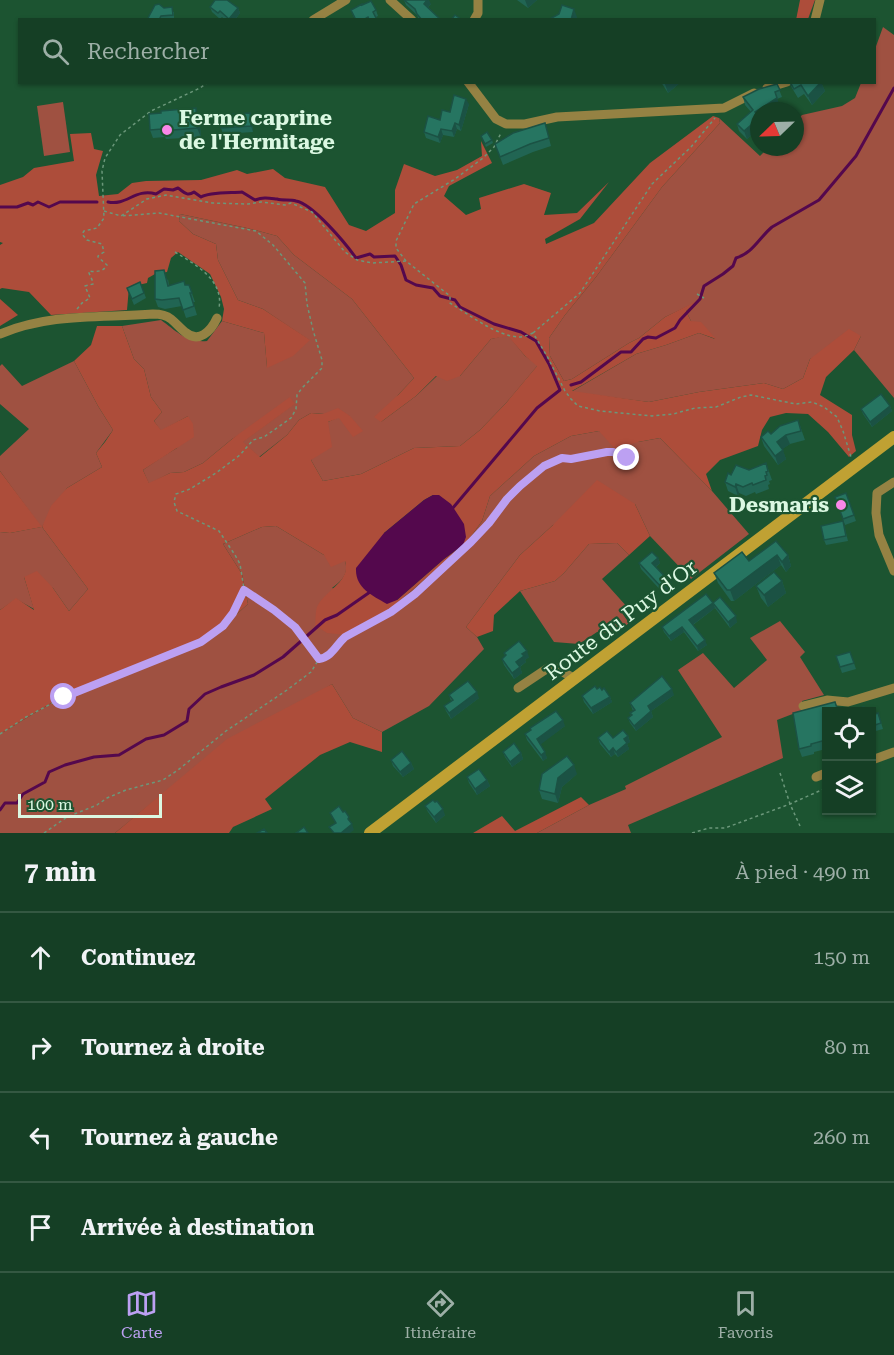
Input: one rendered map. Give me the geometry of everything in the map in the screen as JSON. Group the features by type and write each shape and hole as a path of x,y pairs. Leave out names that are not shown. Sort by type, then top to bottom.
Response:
{"main road":[{"name":"Route du Puy d'Or","path":"370,833 894,437"}],"street":[{"path":"316,18 346,0"},
{"path":"390,0 410,18"},
{"path":"475,18 478,13 478,0"},
{"path":"816,18 820,0"},
{"path":"470,84 496,119 506,124 525,124 557,117 724,108 759,90 780,84"},
{"path":"0,334 25,325 54,319 162,315 170,318 187,334 196,337 205,335 212,329 217,318"},
{"path":"894,482 877,493 876,513 879,535 894,571"},
{"path":"518,688 548,668 556,669 575,679"},
{"path":"802,706 827,699 848,702 894,688"},
{"path":"876,759 894,752"},
{"path":"816,777 822,775"}],"path":[{"path":"74,317 77,307 90,298 85,286 93,284 89,271 105,269 107,265 98,257 104,252 102,244 87,240 82,234 84,231 98,228 104,218 102,171 105,158 120,135 134,123 152,111 205,84"},
{"path":"506,124 494,147 483,158 414,204 396,241 396,248 406,261 450,296 450,303 492,328 511,336 522,337 533,333 580,293 652,184 691,147 724,108"},
{"path":"121,216 147,199 166,195 212,203 261,202 285,206 291,203 312,212 345,252 357,260 406,261"},
{"path":"0,734 64,697 201,642 223,626 233,613 244,590 240,564 219,531 177,511 174,502 176,494 190,489 207,478 240,455 253,440 264,437 291,418 296,409 297,395 322,368 322,360 307,304 305,283 273,244 256,231 159,213 121,216 104,211"},
{"path":"175,252 194,263 212,278 218,290 220,302 217,318"},
{"path":"697,294 704,298"},
{"path":"533,333 565,391 578,406 600,411 652,416 673,414 695,408 716,407 751,394 796,404 812,402 824,406 837,417 850,456 856,466"},
{"path":"44,833 67,817 97,805 107,798 126,790 163,780 226,731 287,690 310,672 319,659 328,657 345,637 391,612 415,594 471,542 520,486 544,466 562,458 571,459 607,452 627,458"},
{"path":"244,590 295,627 319,659"},
{"path":"780,773 800,826"},
{"path":"692,833 709,828 725,828 822,790"}],"shaded area":[{"path":"800,0 815,0 808,18 796,18"},
{"path":"883,27 894,35 894,398 854,350 861,336 810,359 803,378 783,389 764,383 649,402 571,392 636,354 699,333 715,339 691,321 686,311 697,302 665,317 639,338 572,379 564,381 550,356 549,338 662,187 720,123 719,118 750,147 750,156 804,156 804,115 842,106 855,98 861,84 876,84 876,46"},
{"path":"63,102 70,152 44,156 37,106"},
{"path":"713,116 719,118 720,123 662,187 549,338 550,356 564,381 572,379 639,338 665,317 699,300 686,311 691,321 701,322 716,339 699,333 636,354 572,391 649,402 764,383 783,389 803,378 810,359 849,329 861,336 854,350 826,377 820,395 852,415 852,435 856,451 849,457 828,432 808,414 786,413 770,417 762,430 758,446 720,460 706,474 712,491 660,438 615,449 599,431 571,436 534,456 490,496 482,521 465,545 389,610 347,635 327,633 315,625 318,605 345,574 345,561 331,567 324,555 276,526 262,527 223,544 242,574 248,604 211,637 66,694 0,734 0,610 16,598 34,610 24,577 37,571 53,588 69,611 88,589 42,527 51,506 67,488 102,467 96,453 113,430 74,361 91,345 97,326 122,326 134,359 144,369 151,397 162,412 154,421 161,430 188,416 193,424 194,437 143,470 149,483 170,473 184,472 203,463 290,397 295,404 243,442 260,457 287,435 299,420 311,413 323,414 338,408 350,416 363,431 353,437 339,418 328,422 332,447 311,460 323,481 361,474 414,448 460,446 480,430 506,403 537,366 508,336 491,339 460,376 447,381 436,376 416,396 381,422 374,417 414,378 352,299 294,255 277,236 180,214 179,221 193,234 216,244 218,260 238,300 263,309 310,340 293,356 267,368 264,333 222,321 224,309 221,297 210,274 178,252 171,258 167,272 155,274 148,278 147,283 129,287 127,310 51,315 29,292 0,289 0,245 3,243 0,242 0,185 23,177 34,168 74,161 70,134 91,133 94,149 103,151 96,175 99,196 118,194 132,183 201,180 237,170 247,174 273,169 285,178 325,187 349,225 366,231 395,213 395,190 404,164 435,176 457,170 482,156 481,141 492,163 449,186 444,196 466,215 481,209 479,198 524,184 551,193 544,215 577,213 609,182 580,219 545,239 546,244 594,223 650,163","holes":["433,495 463,545 444,559 397,600 384,533"]},
{"path":"180,214 277,236 294,255 352,299 414,378 398,395 381,422 416,396 437,376 460,376 491,339 508,335 525,356 538,365 480,430 460,446 414,448 361,474 323,481 311,460 328,422 339,417 350,416 311,413 299,420 287,435 259,457 242,442 294,404 232,439 203,463 184,472 170,473 149,484 143,470 177,448 188,416 161,431 154,421 162,412 151,397 144,369 134,359 122,326 161,320 188,338 207,341 222,321 264,333 267,367 309,340 263,309 238,300 218,260 216,244 193,234 179,221"},
{"path":"0,299 18,315 0,326"},
{"path":"74,361 113,430 96,453 102,467 67,488 42,527 88,589 69,611 53,588 24,577 34,609 16,599 0,610 0,532 10,533 41,527 0,471 0,456 29,429 0,404 0,366 2,364 22,386"},
{"path":"599,431 638,442 660,438 712,491 749,534 691,579 650,536 635,504 553,525 520,555 466,627 477,637 484,649 429,706 382,732 353,718 332,684 159,797 115,833 0,833 0,734 66,694 210,638 248,604 242,574 223,544 262,527 276,526 324,555 345,561 344,576 332,588 389,610 465,545 482,521 490,496 534,456 571,436"},
{"path":"0,471 42,527 10,533 0,532"},
{"path":"597,480 635,504 650,536 629,555 617,543 589,544 555,581 520,591 494,615 493,631 477,637 466,627 520,555"},
{"path":"433,495 439,495 451,504 464,524 466,537 463,545 397,600 387,604 361,586 356,575 356,568 384,533"},
{"path":"617,543 629,555 602,579 628,608 622,613 629,623 616,633 597,632 579,644 554,642 520,591 555,581 589,544"},
{"path":"780,621 805,652 800,657 824,695 802,701 803,710 777,720 783,758 628,825 631,833 537,833 589,805 626,789 625,786 722,737 678,670 703,653 734,688 767,660 750,638"},
{"path":"332,684 353,718 382,732 382,752 350,742 320,755 265,799 272,809 233,827 229,833 115,833 227,739"},
{"path":"581,797 589,805 537,833 473,833 502,816 515,831"}],"building":[{"path":"215,0 227,0 238,8 228,18 220,11 218,13 210,7"},
{"path":"404,0 427,0 424,4 439,18 420,18 415,9"},
{"path":"371,1 376,10 373,12 376,18 355,18 351,10"},
{"path":"159,4 164,8 172,7 173,15 148,18 155,5"},
{"path":"562,5 574,9 572,18 552,18 559,14"},
{"path":"777,84 780,90 775,92 777,98 771,102 750,102 750,106 743,97"},
{"path":"791,84 819,84 808,96 801,85 794,89"},
{"path":"454,95 466,99 459,125 455,123 452,131 441,129 438,137 424,132 428,116 440,120 442,110 450,112"},
{"path":"196,108 197,128 150,130 149,114"},
{"path":"250,113 251,126 221,128 220,115"},
{"path":"750,113 750,126 744,131 737,124"},
{"path":"545,123 549,138 500,157 495,144 513,133"},
{"path":"487,132 492,140 485,144 481,136"},
{"path":"164,270 168,286 184,281 185,285 189,285 194,306 183,310 179,298 155,299 155,271"},
{"path":"140,282 144,293 132,299 127,288"},
{"path":"881,394 890,406 870,422 861,409"},
{"path":"798,420 801,431 786,435 777,442 783,450 775,456 761,437 768,431 771,434 780,426"},
{"path":"766,463 768,471 765,476 766,480 743,487 736,484 735,487 725,482 728,473 731,475 736,465 749,470"},
{"path":"846,493 854,515 843,519 835,497"},
{"path":"843,521 846,536 824,540 821,526"},
{"path":"776,541 788,555 782,562 777,555 730,590 727,590 714,573 742,552 749,561"},
{"path":"652,552 658,558 652,563 671,583 663,589 639,563"},
{"path":"774,572 782,581 764,595 756,586"},
{"path":"706,594 713,603 689,620 705,640 697,646 682,627 669,636 662,627"},
{"path":"720,597 736,616 728,622 713,603"},
{"path":"519,641 527,651 516,662 520,667 512,673 502,659 506,655 504,653"},
{"path":"850,652 854,663 840,667 836,656"},
{"path":"662,676 672,689 648,706 651,711 634,726 628,718 635,710 630,703"},
{"path":"468,681 477,692 449,713 444,706 453,700 449,695"},
{"path":"595,686 597,689 604,688 610,697 591,708 582,696"},
{"path":"835,702 837,707 822,707 822,741 799,749 793,713"},
{"path":"556,711 563,720 537,739 545,752 541,755 525,734 531,730 530,728"},
{"path":"878,713 881,723 876,725 876,714"},
{"path":"623,730 628,736 624,739 627,743 616,752 613,748 609,752 598,738 607,731 613,738"},
{"path":"514,743 521,753 510,762 503,752"},
{"path":"402,751 411,763 400,772 391,760"},
{"path":"567,756 574,765 558,778 555,794 539,790 542,774"},
{"path":"479,769 487,780 475,789 467,777"},
{"path":"433,800 437,801 443,809 434,817 425,806"},
{"path":"339,806 343,812 345,811 352,824 341,833 334,833 329,827 336,823 330,813"},
{"path":"304,827 308,833 296,833"}],"waterway":[{"path":"571,385 581,382 621,352 631,352 643,339 656,338 675,328 700,299 704,286 733,266 736,258 751,249 772,227 819,200 856,156 894,88"},
{"path":"108,202 121,202 142,193 156,194 164,189 178,188 189,194 194,192 201,197 215,193 242,192 255,200 266,198 296,201 320,217 356,258 370,254 374,257 395,256 406,280 416,285 433,288 440,296 455,300 460,307 494,324 521,332 536,341 560,390 537,408 452,509"},
{"path":"0,207 17,207 28,203 33,205 38,202 49,207 60,202 97,202"},
{"path":"0,810 5,803 17,803 23,794 45,782 49,772 94,757 119,755 146,739 164,735 187,721 189,709 205,694 254,675 283,657 325,620 337,615 370,592"}],"place":[{"name":"Ferme caprine de l'Hermitage","path":"167,130"},
{"name":"Desmaris","path":"841,505"}],"route":[{"path":"64,697 201,642 223,626 233,613 244,590 295,627 319,659 328,657 345,637 391,612 415,594 471,542 520,486 544,466 562,458 571,459 607,452 620,454 627,458"}]}
